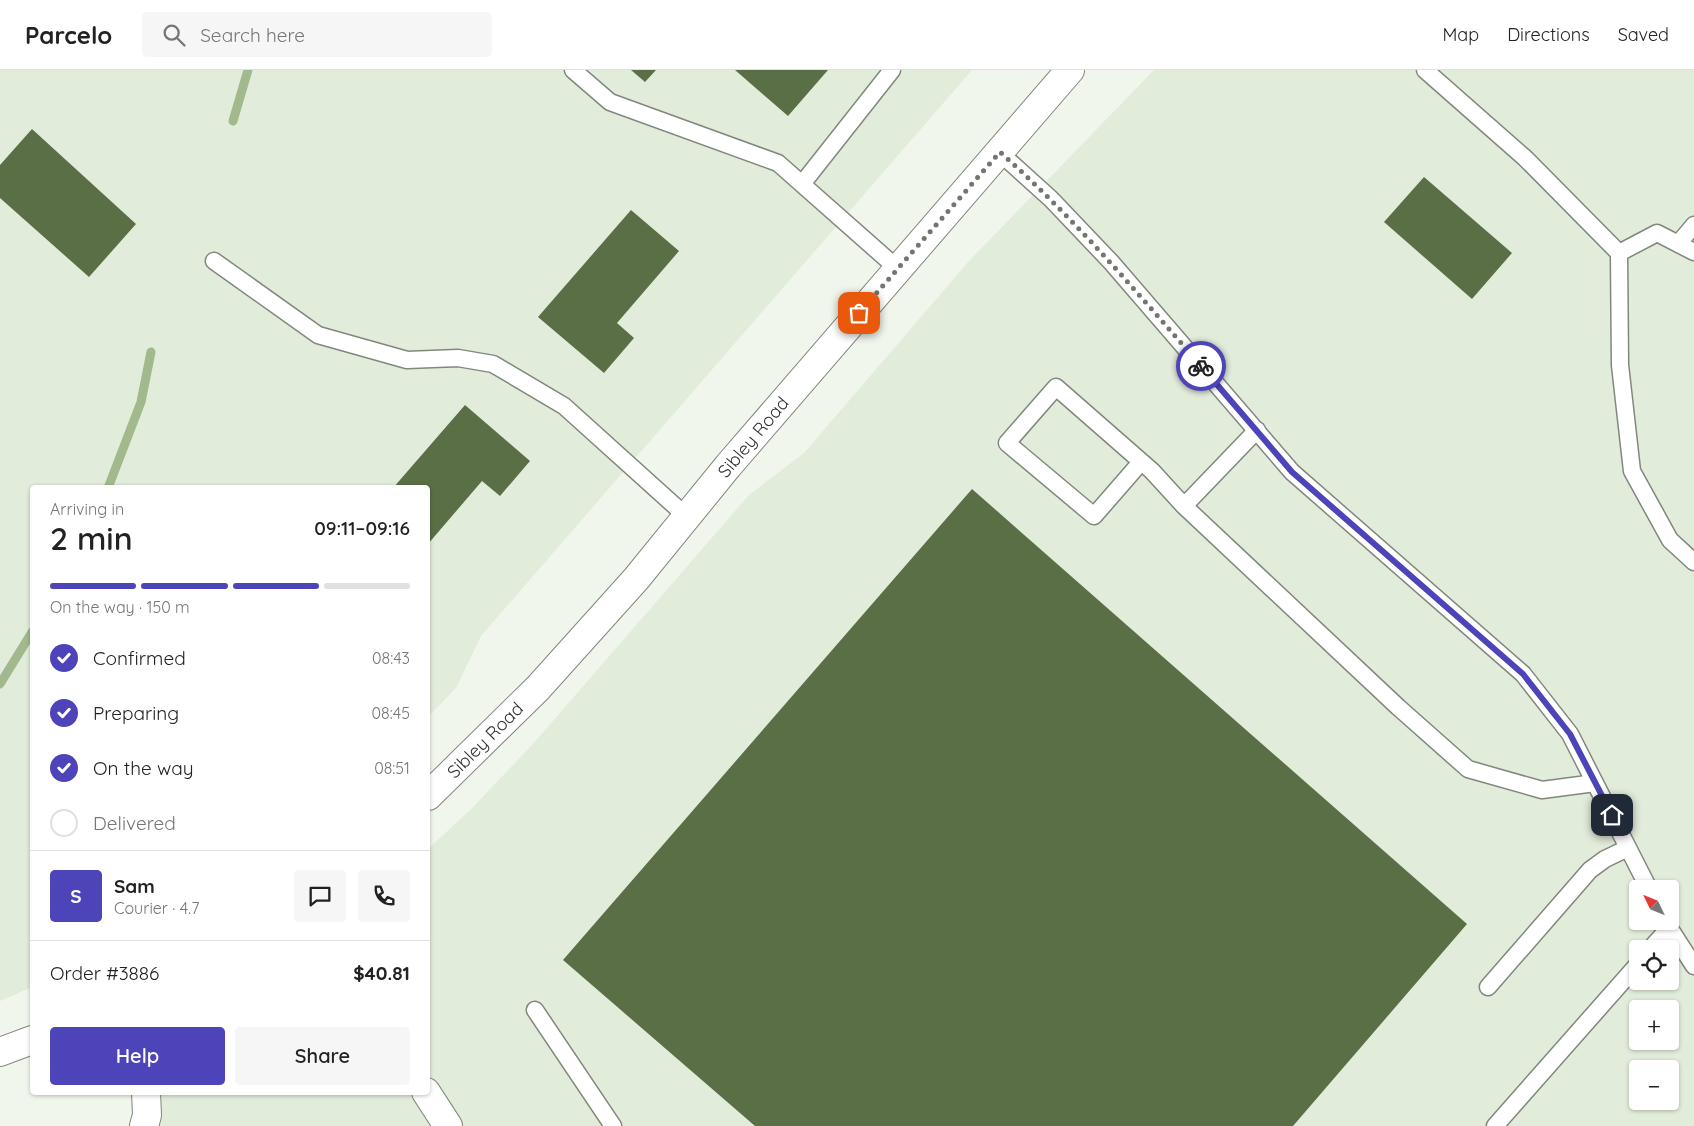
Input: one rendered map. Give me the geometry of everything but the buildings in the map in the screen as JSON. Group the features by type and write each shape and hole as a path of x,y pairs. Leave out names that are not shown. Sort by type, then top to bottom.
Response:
{"main road":[{"name":"Sibley Road","path":"430,794 538,688 636,579 728,466 1070,70"},
{"path":"0,1052 30,1041"},
{"path":"144,1126 147,1115 146,1095"},
{"path":"428,1095 448,1126"}],"lane":[{"path":"574,70 610,102 778,163 898,269"},
{"path":"802,184 892,70"},
{"path":"1425,70 1525,158 1619,253 1620,365 1632,471 1670,540 1694,562"},
{"path":"1000,152 1051,199 1111,262 1292,472 1523,674 1570,734 1644,880"},
{"path":"1678,244 1694,224"},
{"path":"1619,253 1657,233 1694,252"},
{"path":"214,261 318,335 407,360 458,358 493,364 564,406 686,516"},
{"path":"1141,462 1094,516 1007,444 1056,387 1141,462 1168,487 1184,506 1398,707 1468,769 1542,790 1595,783"},
{"path":"1184,506 1256,430"},
{"path":"1488,987 1590,870 1604,859 1628,848"},
{"path":"1670,930 1694,966"},
{"path":"1495,1126 1629,974"},
{"path":"534,1010 613,1126"}],"shaded area":[{"path":"0,70 972,70 481,636 456,688 430,715 430,485 30,485 30,988 0,1001"},
{"path":"1154,70 1694,70 1694,1126 158,1126 162,1095 430,1095 430,847 471,809 532,745 749,495 804,453 969,261"}],"waterway":[{"path":"233,121 248,70"},
{"path":"109,485 141,402 151,352"},
{"path":"0,684 30,635"}],"way so far":[{"path":"859,313 1000,152 1051,199 1099,249 1201,366"}],"route":[{"path":"1201,366 1292,472 1523,674 1570,734 1612,815"}]}
